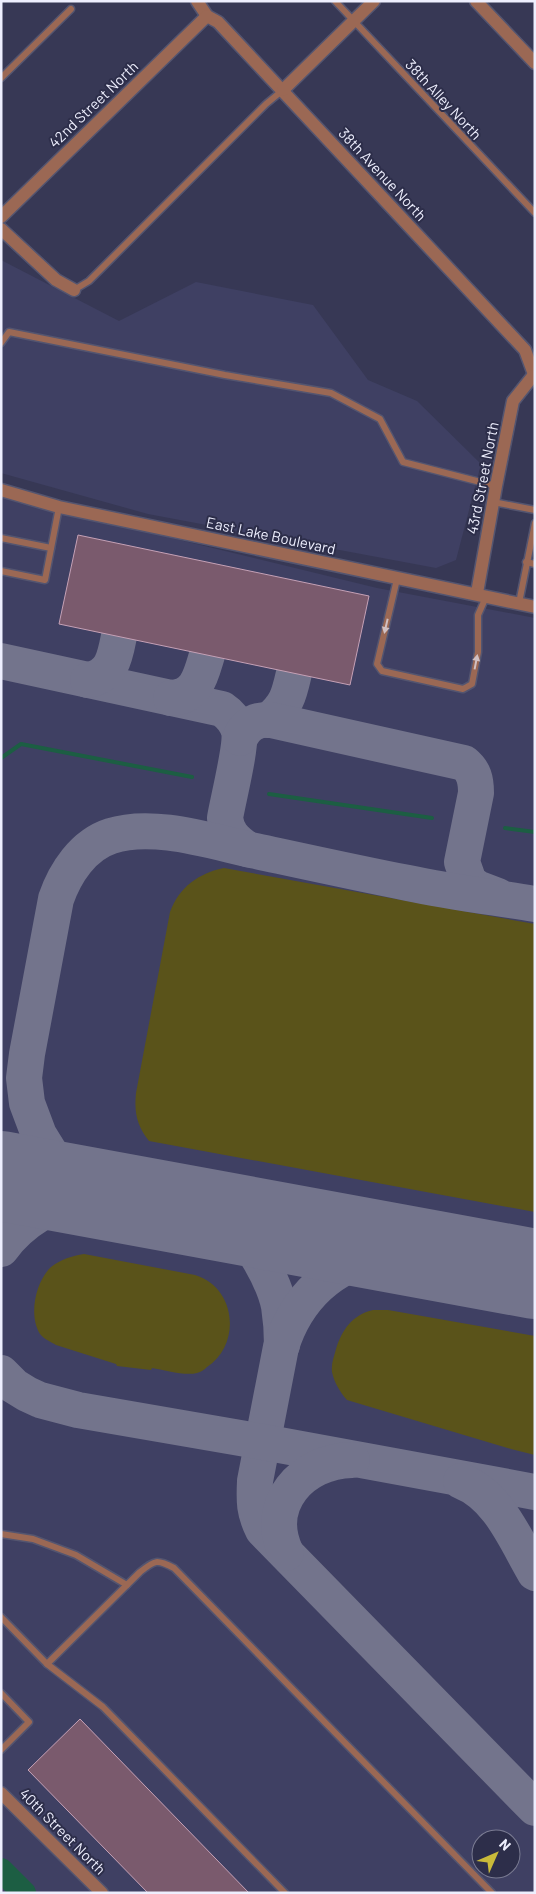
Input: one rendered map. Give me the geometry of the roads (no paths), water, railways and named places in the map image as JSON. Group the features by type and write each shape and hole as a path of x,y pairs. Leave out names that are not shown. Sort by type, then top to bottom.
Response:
{"street":[{"name":"38th Avenue North","path":"197,1 207,16 218,22 283,90 525,350 534,377"},
{"path":"283,90 374,1"},
{"path":"476,1 535,63"},
{"name":"42nd Street North","path":"1,217 207,16"},
{"path":"1,229 56,280 74,290"},
{"name":"43rd Street North","path":"482,595 493,502 513,401 534,377"},
{"name":"East Lake Boulevard","path":"1,490 59,507 397,579 535,606"},
{"name":"40th Street North","path":"1,1793 102,1893"}],"lane":[{"name":"38th Alley North","path":"335,1 535,213"},
{"path":"1,78 71,9"},
{"path":"74,290 89,281 266,104 283,90"},
{"path":"1,343 9,332 225,375 331,393 380,419 403,462 496,486"},
{"path":"493,502 535,510"},
{"path":"1,572 45,580 59,507"},
{"path":"519,604 535,523"},
{"path":"1,538 51,548"},
{"path":"526,562 535,564"},
{"path":"397,579 377,664 382,671 463,688 472,684 478,652 478,615 482,595"},
{"path":"1,1534 34,1540 76,1555 127,1585"},
{"path":"48,1664 127,1585 153,1562 160,1561 174,1568 492,1893"},
{"path":"1,1617 48,1664 103,1707 285,1893"},
{"path":"1,1693 29,1722 1,1750"}],"waterway":[{"path":"1,758 21,744 192,777"},
{"path":"269,794 432,818"},
{"path":"505,828 535,832"},
{"path":"1,1870 24,1893"}]}
